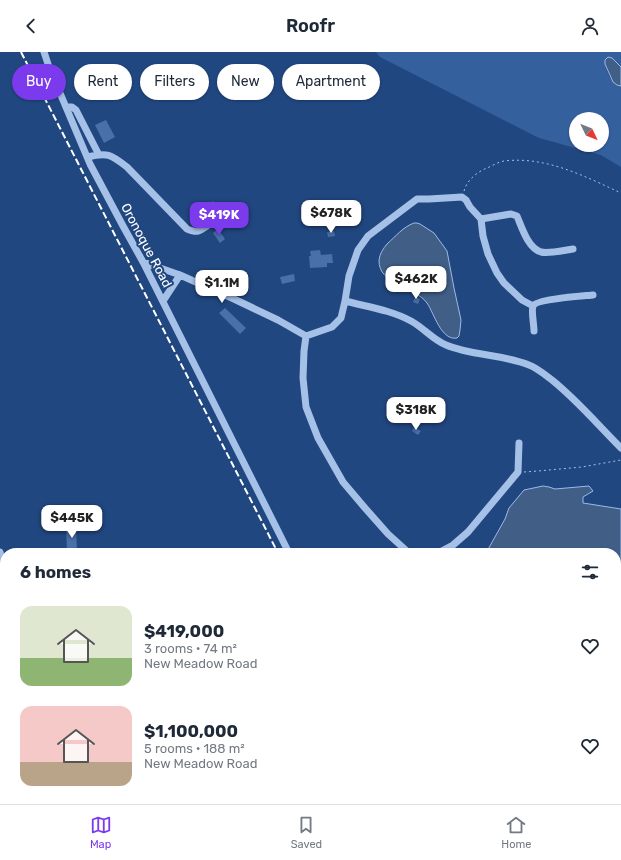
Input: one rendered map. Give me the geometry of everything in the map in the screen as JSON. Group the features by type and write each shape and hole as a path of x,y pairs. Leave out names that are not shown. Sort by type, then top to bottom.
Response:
{"street":[{"name":"Oronoque Road","path":"44,52 88,157 163,301 286,548"},
{"path":"66,107 72,107 76,110 99,155"},
{"path":"88,157 107,155 116,159 127,167 187,229 193,232 199,231 207,226"},
{"path":"143,262 180,275 234,299 278,320 306,336 332,327 341,318 349,276 358,250 368,236 417,199 462,197 481,219 483,236 488,254 504,283 522,300 533,306"},
{"path":"481,219 511,214 517,216 526,238 532,246 541,252 573,249"},
{"path":"163,301 180,275"},
{"path":"534,331 532,312 533,306 536,303 544,300 593,295"},
{"path":"345,302 385,310 399,315 413,322 446,345 463,350 508,358 530,365 568,394 621,448"},
{"path":"306,336 303,378 306,407 318,438 343,482 388,534 403,548"},
{"path":"447,548 468,532 518,472 519,443"}],"path":[{"path":"462,197 465,186 472,177 481,170 502,161 532,161 558,167 583,176 621,193"},
{"path":"518,472 582,467 621,460"}],"shaded area":[{"path":"376,52 621,52 621,67 609,57 605,60 609,76 617,85 621,86 621,167 601,155 590,152 609,152 609,112 569,112 569,146 539,138 380,57"},
{"path":"608,57 612,58 621,67 621,86 613,82 605,64 605,60"},
{"path":"414,223 420,224 434,233 447,251 461,320 459,336 457,338 451,338 442,331 427,303 422,298 391,280 380,268 379,260 381,253 387,244 403,229"},
{"path":"543,486 555,489 589,486 593,491 583,497 583,503 621,509 621,548 489,548 505,519 509,508 524,490"}],"building":[{"path":"106,120 115,137 104,143 95,125"},
{"path":"213,201 217,207 211,211 207,205"},
{"path":"218,229 225,239 220,243 213,233"},
{"path":"334,231 335,236 328,237 327,232"},
{"path":"320,250 321,255 332,254 333,263 327,263 327,267 310,268 310,251"},
{"path":"294,274 295,281 282,284 280,277"},
{"path":"415,297 420,299 418,304 413,302"},
{"path":"225,308 246,328 240,334 219,313"},
{"path":"414,427 421,431 418,435 412,431"},
{"path":"66,525 76,525 77,548 67,548"}],"railway":[{"path":"21,52 275,548"}]}
